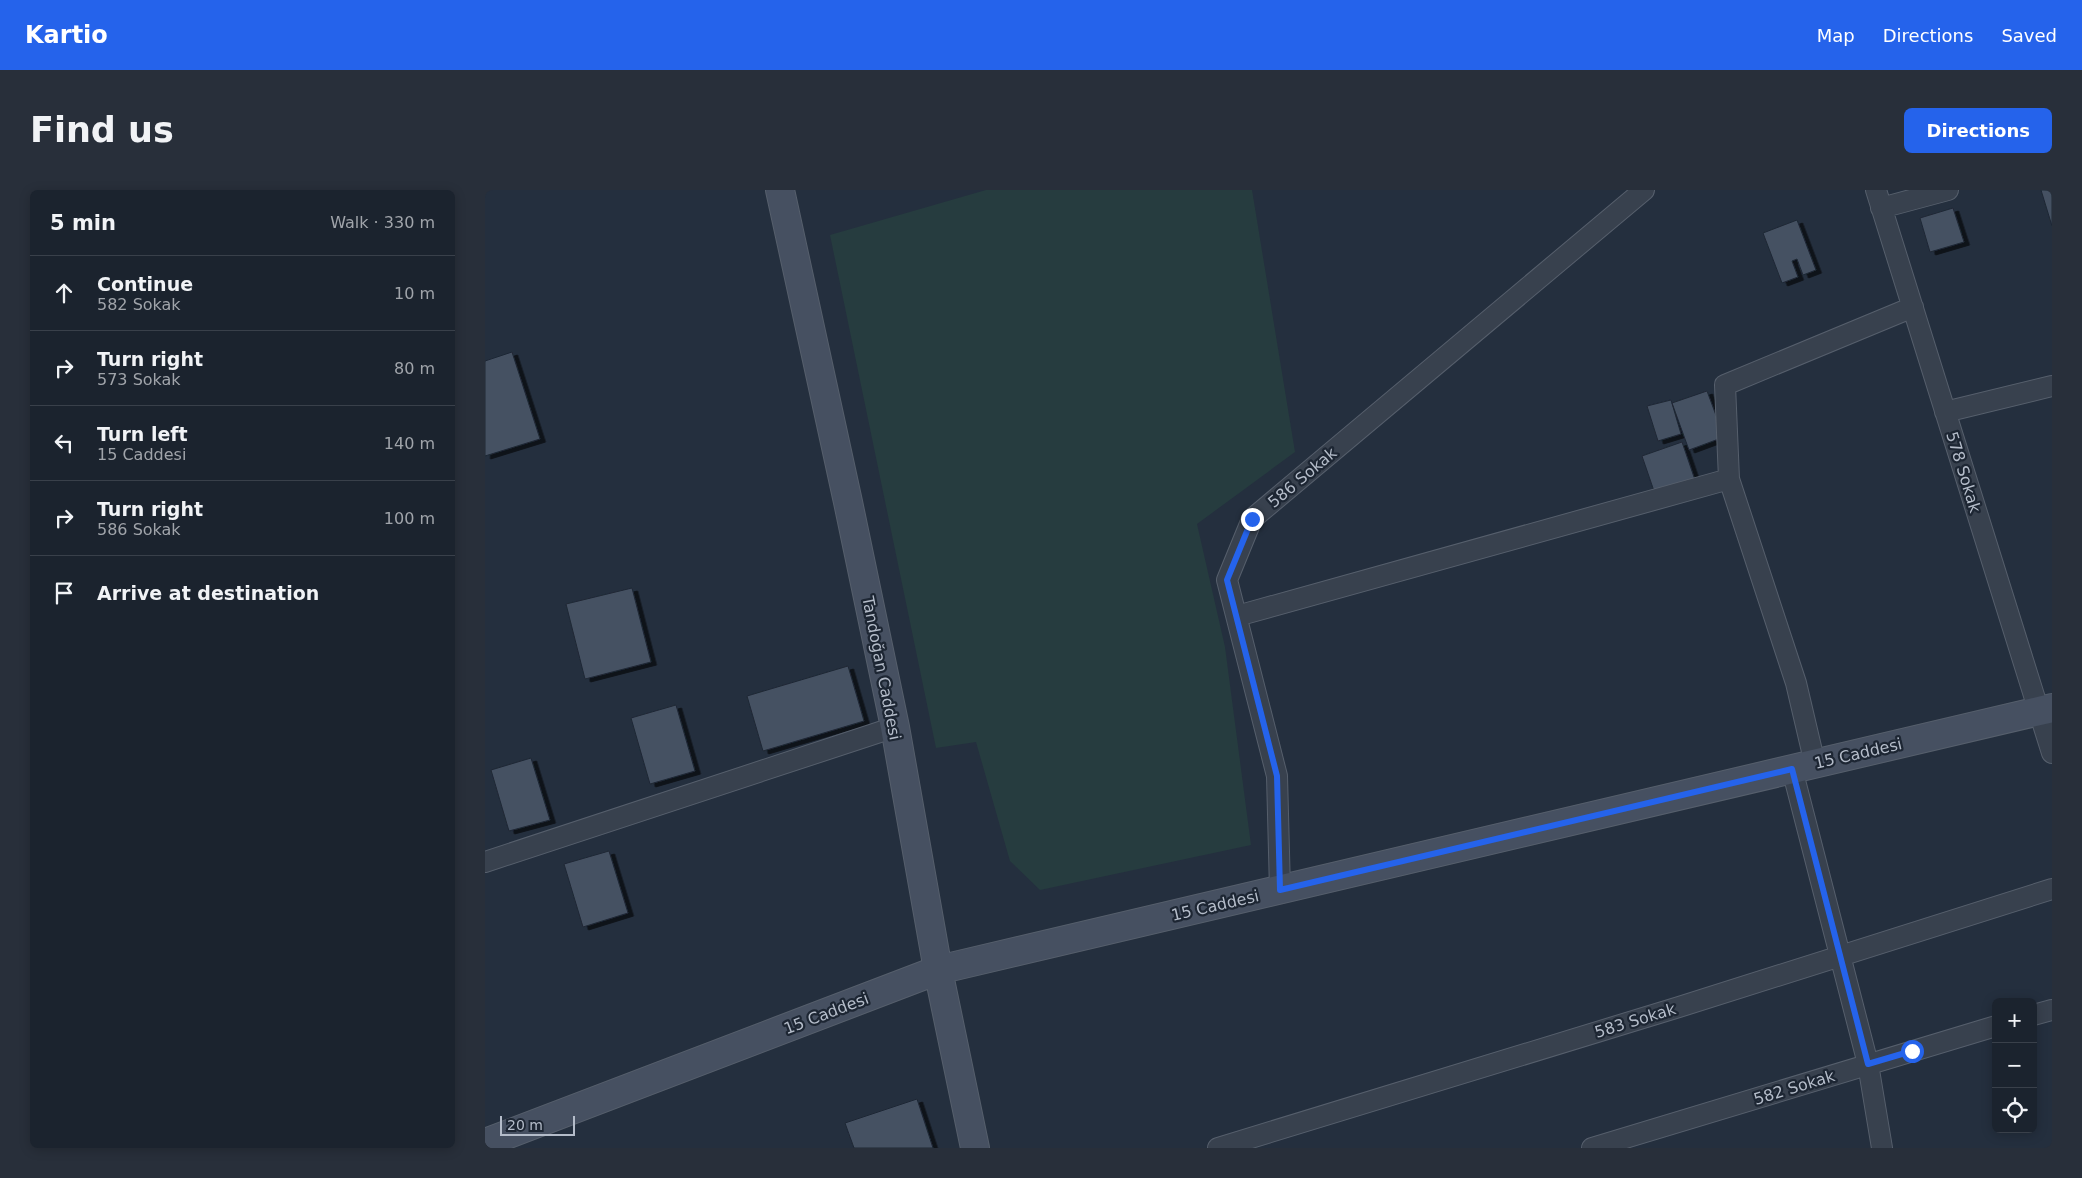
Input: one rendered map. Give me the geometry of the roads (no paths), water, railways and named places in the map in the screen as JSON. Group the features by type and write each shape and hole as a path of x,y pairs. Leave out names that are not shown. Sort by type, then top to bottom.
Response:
{"street":[{"name":"Tandoğan Caddesi","path":"780,190 849,502 895,727 939,970 975,1148"},
{"name":"586 Sokak","path":"1280,890 1277,776 1227,580 1252,519 1644,190"},
{"path":"1879,199 1949,190"},
{"name":"578 Sokak","path":"1879,199 1945,412 2045,709 2052,753"},
{"path":"1882,1148 1868,1064 1841,955 1803,766 1796,683 1729,479 1725,384 1913,307"},
{"path":"1945,412 2052,386"},
{"path":"1237,616 1729,479"},
{"name":"15 Caddesi","path":"503,1142 939,970 2045,709"},
{"path":"485,862 895,727"},
{"name":"583 Sokak","path":"1218,1148 1679,1007 2052,889"},
{"path":"2037,1014 2052,1010"},
{"name":"582 Sokak","path":"1593,1148 1992,1027"}]}
